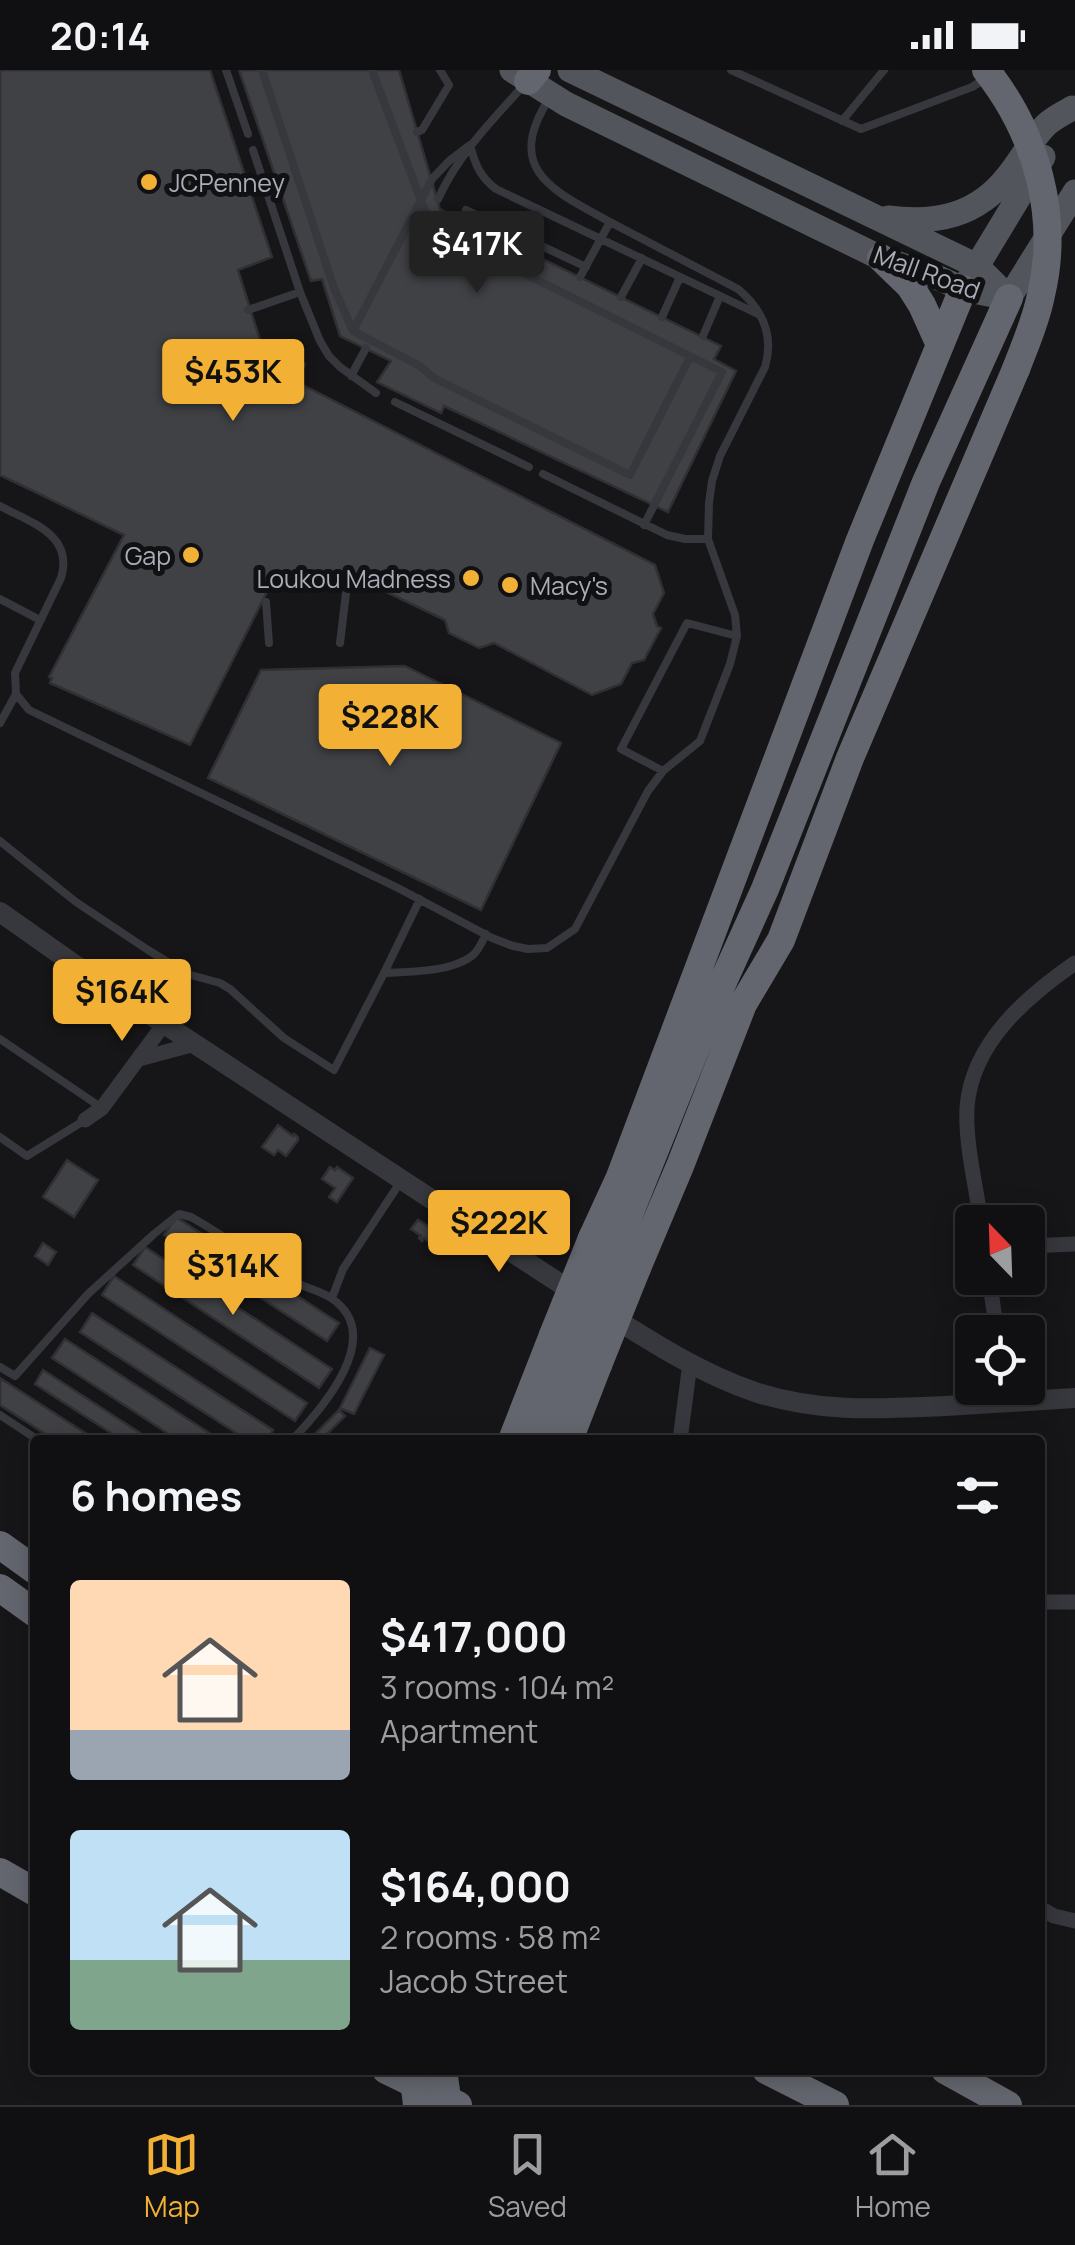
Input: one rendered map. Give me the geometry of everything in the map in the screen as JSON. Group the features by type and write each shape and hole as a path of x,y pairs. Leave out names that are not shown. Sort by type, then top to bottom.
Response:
{"highway":[{"path":"570,1435 575,1350 614,1253 680,1166 743,1004 780,940 850,758 1016,369 1042,293 1046,201 1039,169 1025,134 986,70"},
{"path":"881,258 910,286 940,346"},
{"path":"614,1253 620,1177 860,540 970,278"},
{"path":"542,1435 718,996 766,889 919,500 1009,298"},
{"path":"743,1004 766,889"},
{"path":"503,1435 527,1401 575,1350"},
{"path":"514,1435 527,1401"},
{"path":"0,1545 30,1566"},
{"path":"0,1588 30,1609"},
{"path":"0,1872 30,1889"},
{"path":"396,2075 458,2105"},
{"path":"415,2075 418,2105"},
{"path":"444,2075 448,2105"},
{"path":"776,2075 835,2105"},
{"path":"953,2075 1008,2105"}],"main road":[{"name":"Mall Road","path":"570,70 872,216 1009,298"},
{"name":"Mall Road","path":"532,79 881,258 934,276 970,278"},
{"path":"872,216 942,219 978,206 1008,176 1047,123 1074,106"},
{"path":"970,278 1074,106"},
{"path":"1009,298 1075,192"}],"street":[{"path":"0,912 401,1181 690,1363 754,1392 819,1408 876,1410 955,1401"},
{"path":"979,1205 967,1124 975,1070 1005,1023 1075,963"},
{"path":"85,1120 102,1108 164,1024"},
{"path":"139,1059 195,1044"},
{"path":"1045,1245 1075,1244"},
{"path":"681,1435 690,1363"},
{"path":"1045,1397 1075,1398"},
{"path":"1045,1602 1075,1602"},
{"path":"1045,1911 1075,1921"}],"lane":[{"path":"226,70 248,134"},
{"path":"262,70 334,288 353,331 420,366 434,378 630,475 690,357"},
{"path":"372,70 431,227 722,372 644,525"},
{"path":"417,132 422,130 449,85 440,70"},
{"path":"730,70 860,130 972,87 996,70"},
{"path":"842,121 884,70"},
{"path":"353,331 432,179 532,79"},
{"path":"16,694 29,710 62,728 512,946 528,950 547,948 575,929 648,791 663,771 700,741 730,664 736,636 735,615 708,539 709,503 720,456 769,352 767,328 750,300 738,290 548,185 537,169 530,146 537,118 532,79"},
{"path":"438,199 470,145"},
{"path":"470,145 479,171 496,190 760,315"},
{"path":"253,150 311,321 329,356 376,392"},
{"path":"466,210 586,267"},
{"path":"580,277 610,222"},
{"path":"621,297 642,258"},
{"path":"662,317 680,277"},
{"path":"248,310 300,292"},
{"path":"702,336 720,296"},
{"path":"351,376 366,348"},
{"path":"395,402 529,467"},
{"path":"544,474 644,525 685,539 708,539"},
{"path":"0,506 49,532 64,553 65,566 15,673 16,694 0,723"},
{"path":"340,643 346,593"},
{"path":"0,599 40,620"},
{"path":"266,602 269,643"},
{"path":"663,771 621,750 687,623 736,636"},
{"path":"0,841 76,902 148,950 187,974 220,982 284,1038 334,1070 420,899"},
{"path":"384,973 460,962 477,951 486,934"},
{"path":"0,1039 102,1108"},
{"path":"0,1136 27,1156 85,1120"},
{"path":"332,1298 343,1269 401,1181"},
{"path":"0,1367 14,1376 88,1294 179,1214 204,1224 298,1284 332,1298 350,1319 352,1349 342,1374 322,1408 297,1435"},
{"path":"0,1415 30,1435"}],"building":[{"path":"0,70 210,70 272,257 238,270 260,340 305,364 297,382 655,565 664,593 653,614 661,628 644,660 632,663 621,684 592,695 494,643 479,648 449,633 445,620 347,573 340,584 329,576 302,575 298,589 269,588 190,745 50,683 49,677 124,535 0,475"},
{"path":"239,70 399,70 440,209 721,346 714,359 736,371 668,512 444,406 441,413 377,382 391,361 340,336 322,279 311,281"},
{"path":"405,666 561,743 481,910 208,778 261,670"},
{"path":"278,1125 298,1137 286,1156 278,1150 274,1155 262,1147"},
{"path":"67,1160 98,1180 74,1217 43,1197"},
{"path":"330,1167 337,1167 353,1178 337,1202 329,1197 335,1188 322,1179"},
{"path":"176,1217 339,1323 327,1341 164,1235"},
{"path":"418,1220 428,1226 432,1220 454,1237 450,1247 443,1252 424,1238 422,1241 411,1229"},
{"path":"43,1243 56,1252 48,1265 35,1256"},
{"path":"145,1247 332,1369 319,1388 133,1265"},
{"path":"114,1276 307,1403 295,1421 102,1295"},
{"path":"92,1313 273,1430 270,1435 239,1435 80,1332"},
{"path":"65,1339 212,1435 170,1435 52,1358"},
{"path":"370,1348 384,1355 354,1414 340,1408"},
{"path":"43,1370 143,1435 114,1435 35,1384"},
{"path":"0,1378 88,1435 47,1435 0,1405"},
{"path":"339,1410 345,1416 326,1435 314,1435"}],"place":[{"name":"JCPenney","path":"149,182"},
{"name":"Gap","path":"191,555"},
{"name":"Loukou Madness","path":"471,578"},
{"name":"Macy's","path":"510,585"}]}
